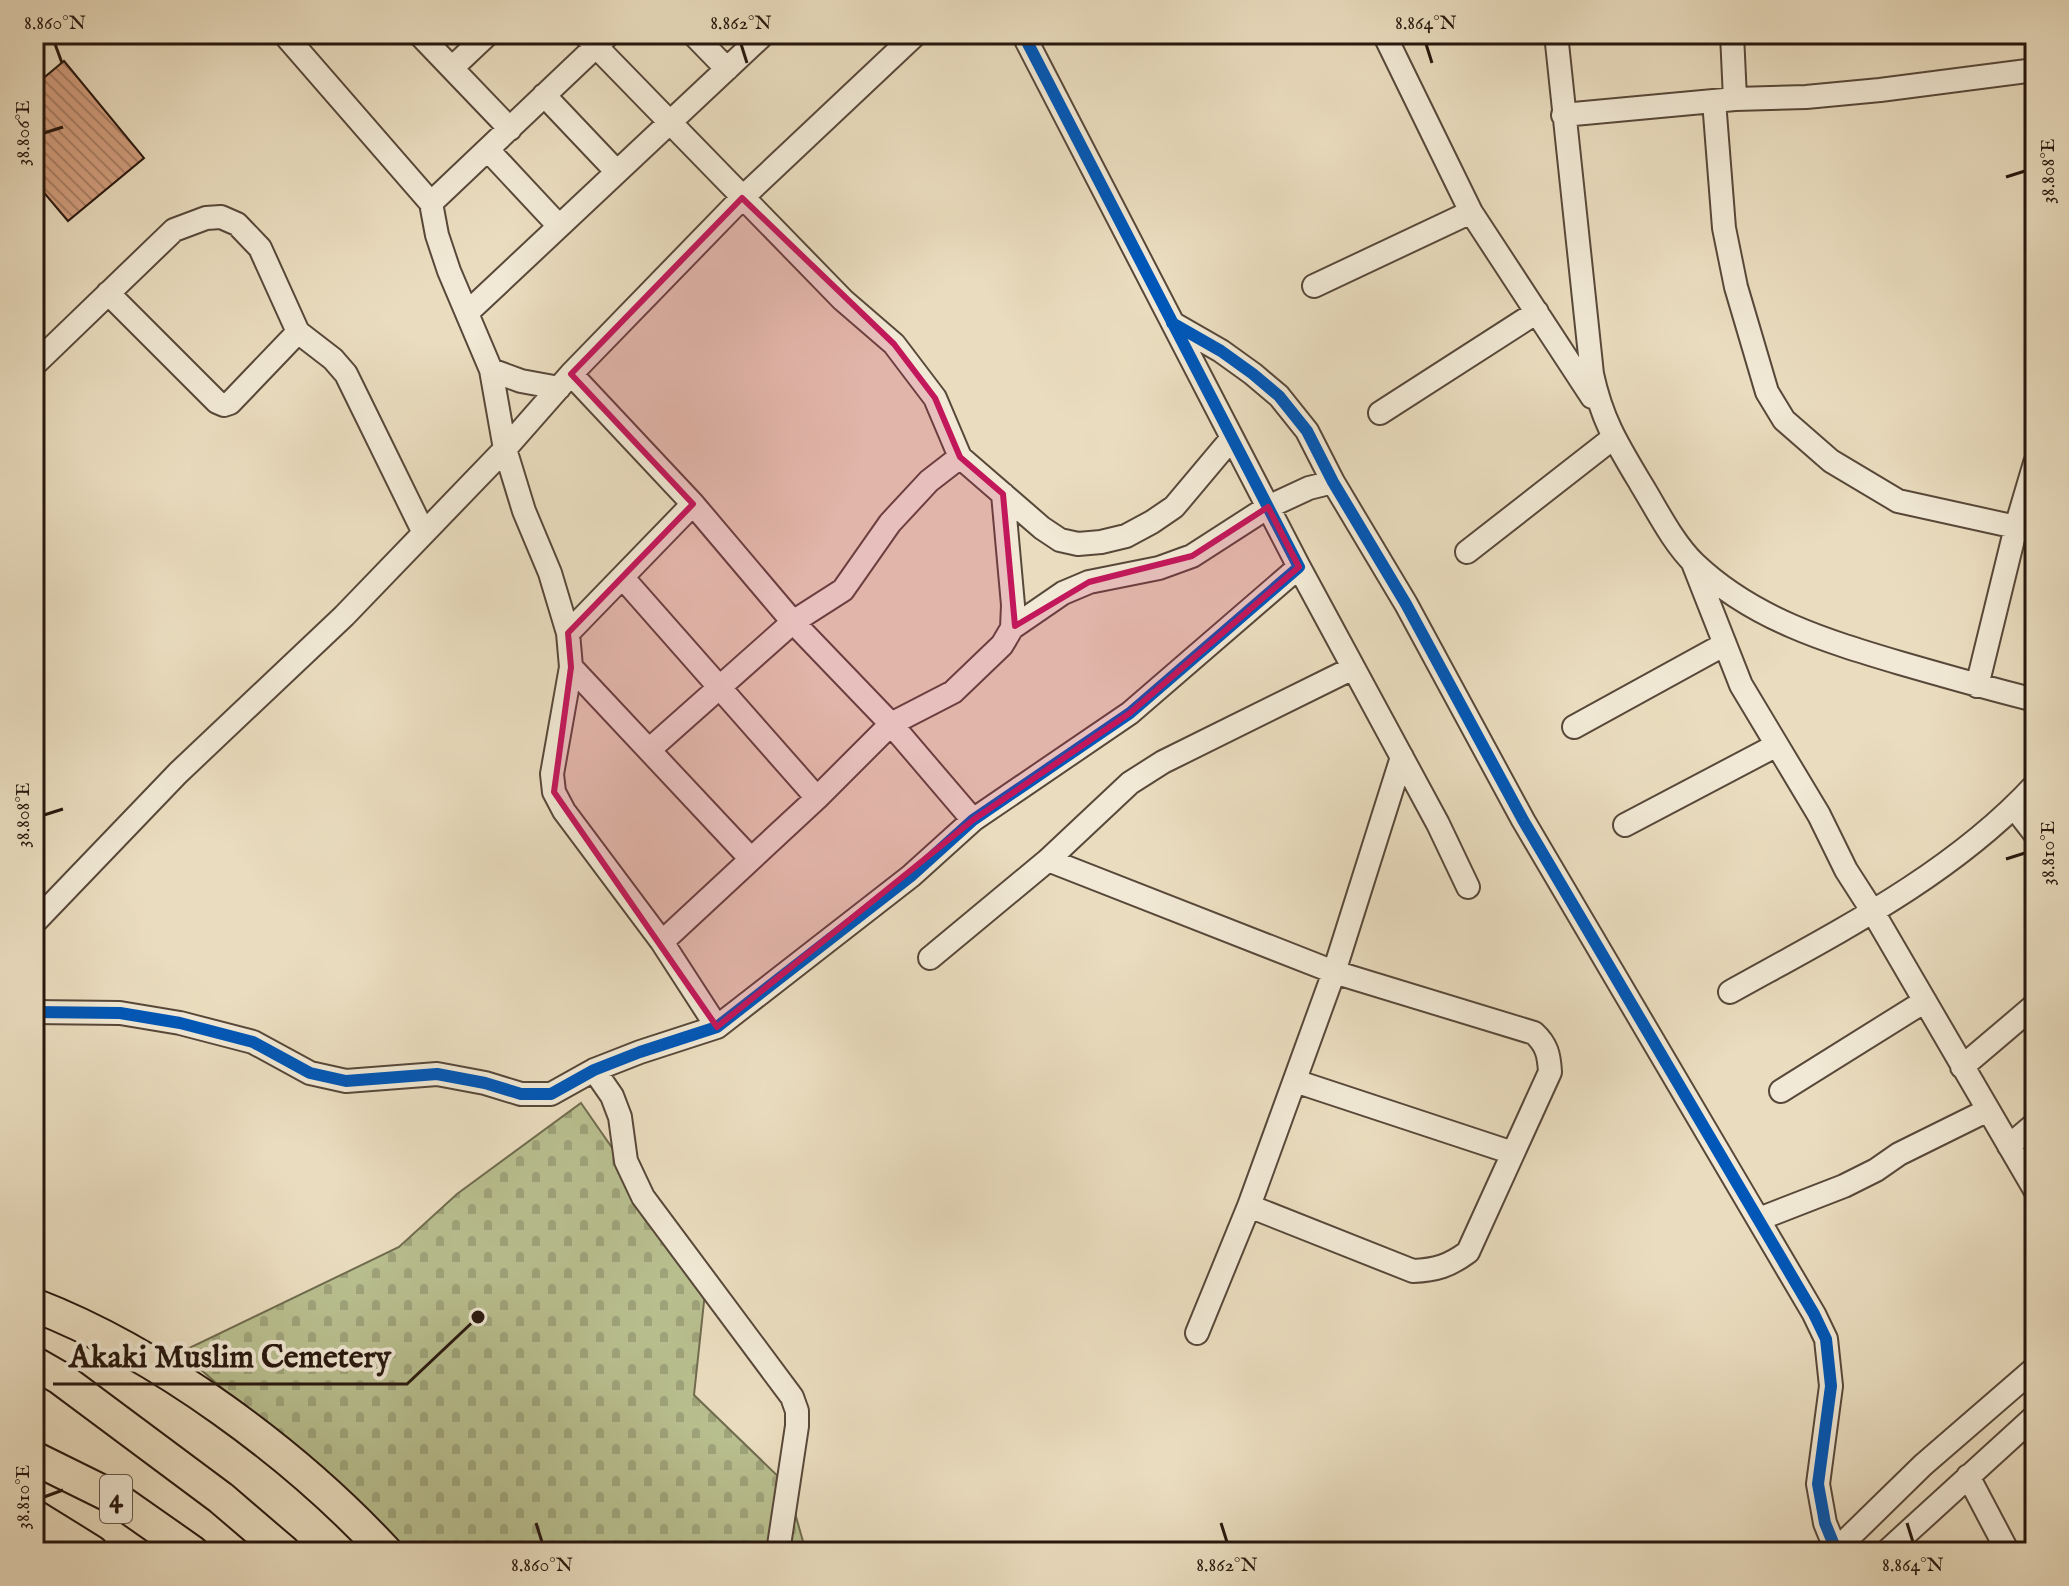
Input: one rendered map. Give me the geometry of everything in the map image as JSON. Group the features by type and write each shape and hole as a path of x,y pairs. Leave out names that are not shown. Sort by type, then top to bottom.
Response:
{"highway":[{"path":"34,1305 134,1354 220,1408 290,1462 386,1552"},
{"path":"34,1363 60,1378 174,1463"},
{"name":"4","path":"34,1387 57,1396 174,1463 284,1552"},
{"name":"4","path":"34,1458 115,1498 192,1552"},
{"path":"34,1516 92,1552"}],"street":[{"path":"284,34 431,203 449,271 491,370 505,449 524,511 550,573 568,633 571,667 552,774 554,792 564,811 662,942 717,1027"},
{"path":"419,34 510,129"},
{"path":"452,68 488,34"},
{"path":"693,34 727,69"},
{"path":"468,312 764,34"},
{"path":"34,923 178,773 344,616 742,198 916,34"},
{"path":"1023,34 1299,567 1438,824 1468,887"},
{"path":"1384,34 1471,212 1599,408 1613,438 1663,520 1693,562 1741,685 2035,1190"},
{"path":"1556,34 1585,332 1599,408"},
{"path":"1732,34 1725,100 1724,228 1736,287 1767,392 1784,420 1831,461 1898,501 2016,527"},
{"path":"431,203 510,129 597,38 669,123 843,300 902,353 935,398 960,457 1060,540 1078,544 1126,536 1174,507 1232,438"},
{"path":"1563,115 1880,90 2035,70"},
{"path":"544,95 617,172"},
{"path":"488,150 559,226"},
{"path":"1314,286 1471,212"},
{"path":"34,365 174,230 206,218 221,217 237,224 260,248 298,332 333,359 346,374 423,531"},
{"path":"108,293 217,402 224,405 230,403 298,332"},
{"path":"1380,413 1537,312"},
{"path":"1172,323 1221,351 1279,396 1307,431 1333,482 1406,604 1523,820 1814,1314 1826,1339 1831,1386 1818,1484 1825,1523 1835,1551 1923,1465 2035,1368"},
{"path":"491,370 521,381 565,381 693,504 793,622 891,724 973,820"},
{"path":"1467,552 1613,438"},
{"path":"649,750 793,622 843,590 890,523 929,481 960,457"},
{"path":"1977,686 2035,463"},
{"path":"662,942 817,798 891,724 953,692 1002,645 1012,628 1063,593 1089,582 1159,568 1192,556 1268,507 1309,488 1333,482"},
{"path":"1003,494 1013,605 1012,628"},
{"path":"568,633 693,504"},
{"path":"1693,562 1740,601 1794,629 1977,686 2035,700"},
{"path":"34,1012 120,1013 180,1023 253,1042 310,1073 346,1081 437,1074 521,1094 551,1094 594,1070 717,1027 911,876 973,820 1130,713 1299,567"},
{"path":"623,578 817,798"},
{"path":"1574,727 1725,644"},
{"path":"571,667 751,859"},
{"path":"930,958 1048,860 1130,783 1353,668"},
{"path":"1625,825 1777,745"},
{"path":"1197,1333 1249,1206 1334,972 1402,757"},
{"path":"1730,992 1873,912 1955,855 2014,807 2035,785"},
{"path":"2014,807 2035,834"},
{"path":"1048,860 1334,972 1534,1033 1544,1043 1549,1055 1550,1072 1468,1252 1437,1270 1413,1271 1249,1206"},
{"path":"1781,1091 1925,1001"},
{"path":"1962,1067 2035,1005"},
{"path":"594,1070 612,1096 620,1117 626,1161 643,1197 792,1397 797,1411 797,1426 778,1552"},
{"path":"1295,1081 1513,1153"},
{"path":"1759,1219 1844,1186 1899,1154 1988,1110"},
{"path":"2009,1146 2035,1124"},
{"path":"1886,1552 2035,1416"},
{"path":"1968,1476 2008,1552"}],"highlighted area":[{"path":"742,198 894,344 935,398 960,457 1003,494 1015,626 1089,582 1192,556 1268,507 1299,567 1130,713 973,820 717,1027 554,792 571,667 568,633 693,504 571,374"}],"green space":[{"path":"581,1103 706,1283 694,1395 787,1485 806,1552 407,1552 181,1352 399,1247 457,1194"}],"building":[{"path":"64,61 144,158 68,221 34,181 34,86"}],"cycle path":[{"path":"34,1012 120,1013 180,1023 253,1042 310,1073 346,1081 437,1074 521,1094 551,1094 594,1070 717,1027 911,876 973,820 1130,713 1299,567 1023,34"},
{"path":"1172,323 1221,351 1253,374 1279,396 1307,431 1333,482 1406,604 1523,820 1814,1314 1826,1339 1831,1386 1818,1484 1825,1523 1836,1550"}],"place":[{"name":"Akaki Muslim Cemetery","path":"478,1317"}]}
